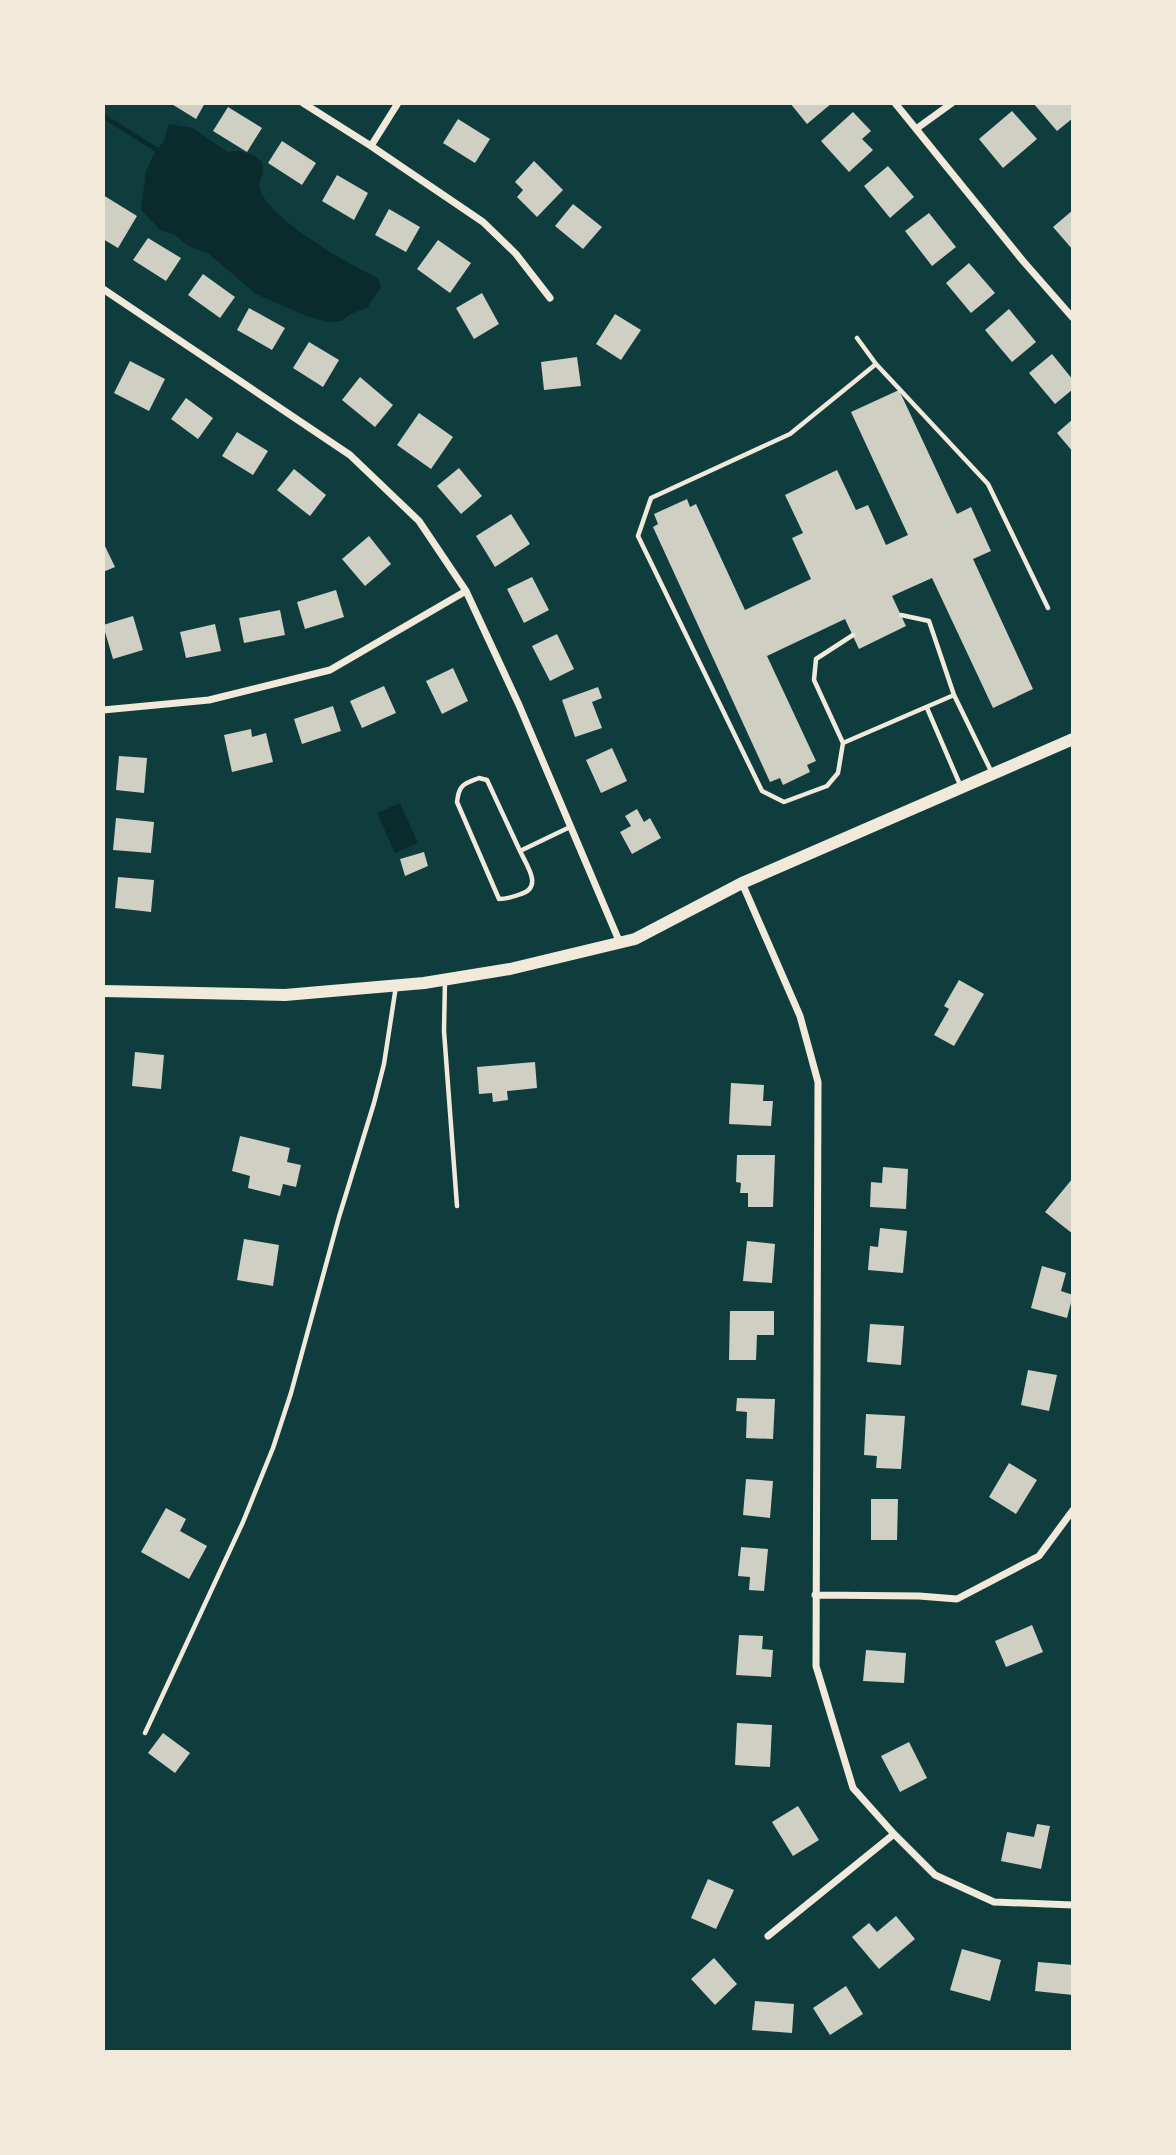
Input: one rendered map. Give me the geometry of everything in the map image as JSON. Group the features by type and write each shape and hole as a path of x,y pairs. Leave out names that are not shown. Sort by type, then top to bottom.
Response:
{"main road":[{"path":"103,991 285,995 396,985 510,969 620,943 635,939 743,883 1073,739"}],"street":[{"path":"303,103 483,222 516,254 550,298"},
{"path":"371,146 398,103"},
{"path":"895,103 1023,261 1073,318"},
{"path":"916,129 952,103"},
{"path":"103,289 350,454 419,521 466,591 519,705 620,943"},
{"path":"103,710 209,700 330,670 466,591"},
{"path":"743,883 800,1016 818,1082 816,1666 853,1788 935,1875 994,1902 1073,1905"},
{"path":"815,1595 957,1599 1039,1556 1073,1510"},
{"path":"768,1936 894,1834"}],"lane":[{"path":"857,338 877,364 988,484 1048,608"},
{"path":"853,635 816,659 814,680 843,743 838,773 827,786 784,802 762,791 638,536 651,498 790,434 877,364"},
{"path":"901,615 929,621 954,695 992,774"},
{"path":"843,743 954,695"},
{"path":"927,708 962,787"},
{"path":"480,778 487,780 520,851 533,879 533,886 527,892 499,899 457,802 458,791 464,784 480,778"},
{"path":"520,851 571,827"},
{"path":"445,979 444,1031 457,1206"},
{"path":"145,1733 243,1522 273,1448 374,1103 384,1065 396,985"}],"water":[{"path":"169,124 193,128 227,152 240,151 253,155 262,162 260,189 266,201 278,213 312,240 378,278 381,287 367,308 341,321 328,322 306,316 256,294 209,254 189,246 173,234 160,230 141,210 146,171 164,141"},
{"path":"400,803 418,843 395,853 377,813"}],"building":[{"path":"170,103 205,103 196,119"},
{"path":"790,103 832,103 807,124"},
{"path":"1033,103 1073,103 1073,118 1057,131"},
{"path":"228,107 262,128 247,152 213,131"},
{"path":"1012,111 1037,139 1003,168 979,139"},
{"path":"853,112 871,131 862,139 873,150 849,172 821,141"},
{"path":"458,119 490,139 475,163 443,143"},
{"path":"282,141 316,163 302,185 268,163"},
{"path":"534,161 563,190 537,217 517,197 523,190 515,182"},
{"path":"888,166 914,197 890,218 864,186"},
{"path":"337,175 368,193 354,220 322,201"},
{"path":"103,195 137,216 118,248 103,239"},
{"path":"573,204 602,227 583,249 555,226"},
{"path":"389,209 420,227 406,252 375,235"},
{"path":"1073,210 1073,250 1053,227"},
{"path":"929,213 956,247 932,266 905,231"},
{"path":"148,238 181,258 166,281 133,260"},
{"path":"438,240 471,263 450,293 417,269"},
{"path":"969,263 995,293 971,313 946,283"},
{"path":"203,274 235,297 220,318 188,295"},
{"path":"482,293 499,324 474,339 456,308"},
{"path":"249,308 285,328 272,350 237,330"},
{"path":"1009,309 1036,342 1012,362 985,330"},
{"path":"615,314 641,330 621,360 596,344"},
{"path":"309,342 339,360 323,387 293,368"},
{"path":"1052,354 1073,380 1073,389 1055,404 1029,373"},
{"path":"577,357 581,386 544,390 541,362"},
{"path":"130,361 165,379 149,411 114,393"},
{"path":"360,377 393,405 375,427 342,400"},
{"path":"899,390 957,514 971,507 991,551 973,559 1033,689 993,708 932,578 892,596 906,626 859,649 845,619 767,656 816,761 807,765 810,772 783,785 780,778 770,782 653,527 658,524 654,514 687,499 690,507 696,504 745,610 811,579 792,538 803,533 785,495 837,470 856,510 868,505 886,545 908,535 851,412"},
{"path":"186,398 213,418 198,439 171,419"},
{"path":"419,413 453,437 431,469 397,445"},
{"path":"1073,419 1073,452 1057,433"},
{"path":"237,432 268,451 253,475 222,456"},
{"path":"459,468 482,496 461,514 437,486"},
{"path":"294,469 326,495 310,516 277,490"},
{"path":"511,514 530,544 495,567 476,536"},
{"path":"369,536 391,564 365,586 342,559"},
{"path":"103,542 115,567 103,572"},
{"path":"532,577 549,610 524,623 507,589"},
{"path":"336,590 344,617 305,629 297,602"},
{"path":"280,610 285,635 244,643 239,618"},
{"path":"133,616 143,650 113,659 103,625"},
{"path":"215,624 221,651 186,658 180,632"},
{"path":"557,634 574,669 550,681 532,646"},
{"path":"453,668 468,701 442,714 426,681"},
{"path":"384,686 396,713 362,728 350,701"},
{"path":"598,687 602,698 592,702 602,728 575,737 562,700"},
{"path":"333,706 341,731 302,744 294,719"},
{"path":"251,729 252,737 266,733 273,762 232,772 224,735"},
{"path":"612,748 627,781 601,793 586,760"},
{"path":"119,756 147,758 144,793 116,790"},
{"path":"637,809 644,822 650,818 661,838 632,854 620,832 631,826 625,816"},
{"path":"116,818 154,822 151,853 113,850"},
{"path":"424,852 428,866 405,876 400,859"},
{"path":"118,877 154,880 151,912 115,908"},
{"path":"959,980 984,994 954,1046 934,1035 949,1009 944,1006"},
{"path":"135,1052 164,1055 161,1089 132,1086"},
{"path":"535,1062 537,1088 507,1091 508,1100 493,1102 492,1093 479,1094 477,1067"},
{"path":"731,1083 764,1085 763,1101 773,1101 771,1126 729,1124"},
{"path":"240,1136 290,1148 287,1162 301,1165 296,1187 283,1184 280,1196 248,1188 250,1176 232,1171"},
{"path":"737,1155 775,1155 773,1207 748,1207 748,1193 740,1193 741,1183 736,1182"},
{"path":"883,1167 908,1169 906,1209 870,1207 871,1182 882,1183"},
{"path":"1073,1178 1073,1234 1045,1212"},
{"path":"880,1228 907,1231 903,1273 868,1270 870,1246 878,1247"},
{"path":"244,1239 279,1245 273,1286 237,1280"},
{"path":"747,1241 775,1244 772,1283 743,1281"},
{"path":"1042,1266 1066,1273 1061,1291 1073,1295 1067,1318 1031,1308"},
{"path":"730,1311 774,1311 774,1335 757,1335 756,1360 729,1360"},
{"path":"870,1324 904,1326 901,1365 867,1362"},
{"path":"1028,1370 1057,1375 1049,1411 1021,1405"},
{"path":"737,1398 775,1399 773,1439 746,1438 747,1412 736,1411"},
{"path":"866,1414 905,1416 901,1469 876,1468 877,1456 864,1455"},
{"path":"1009,1463 1037,1480 1016,1514 989,1497"},
{"path":"746,1479 773,1481 770,1518 743,1515"},
{"path":"871,1499 898,1499 897,1540 871,1540"},
{"path":"166,1508 186,1519 180,1531 207,1546 189,1579 141,1552"},
{"path":"741,1547 768,1549 764,1591 749,1590 750,1577 738,1576"},
{"path":"1032,1625 1043,1652 1006,1667 995,1641"},
{"path":"739,1635 763,1636 762,1649 773,1650 771,1677 736,1675"},
{"path":"866,1650 906,1653 904,1683 863,1681"},
{"path":"737,1723 772,1725 770,1767 735,1765"},
{"path":"163,1733 190,1753 175,1773 148,1753"},
{"path":"909,1742 927,1778 900,1792 881,1756"},
{"path":"798,1806 819,1840 793,1856 772,1822"},
{"path":"1037,1824 1050,1826 1041,1869 1001,1861 1007,1832 1034,1837"},
{"path":"708,1879 734,1890 716,1929 691,1918"},
{"path":"896,1916 915,1939 879,1969 852,1937 869,1923 877,1932"},
{"path":"962,1949 1001,1960 990,2001 950,1990"},
{"path":"714,1958 737,1984 715,2005 691,1979"},
{"path":"1038,1962 1073,1965 1073,1995 1035,1991"},
{"path":"846,1986 863,2014 830,2035 813,2008"},
{"path":"755,2001 794,2004 792,2033 752,2030"}],"waterway":[{"path":"103,116 157,150"}]}
